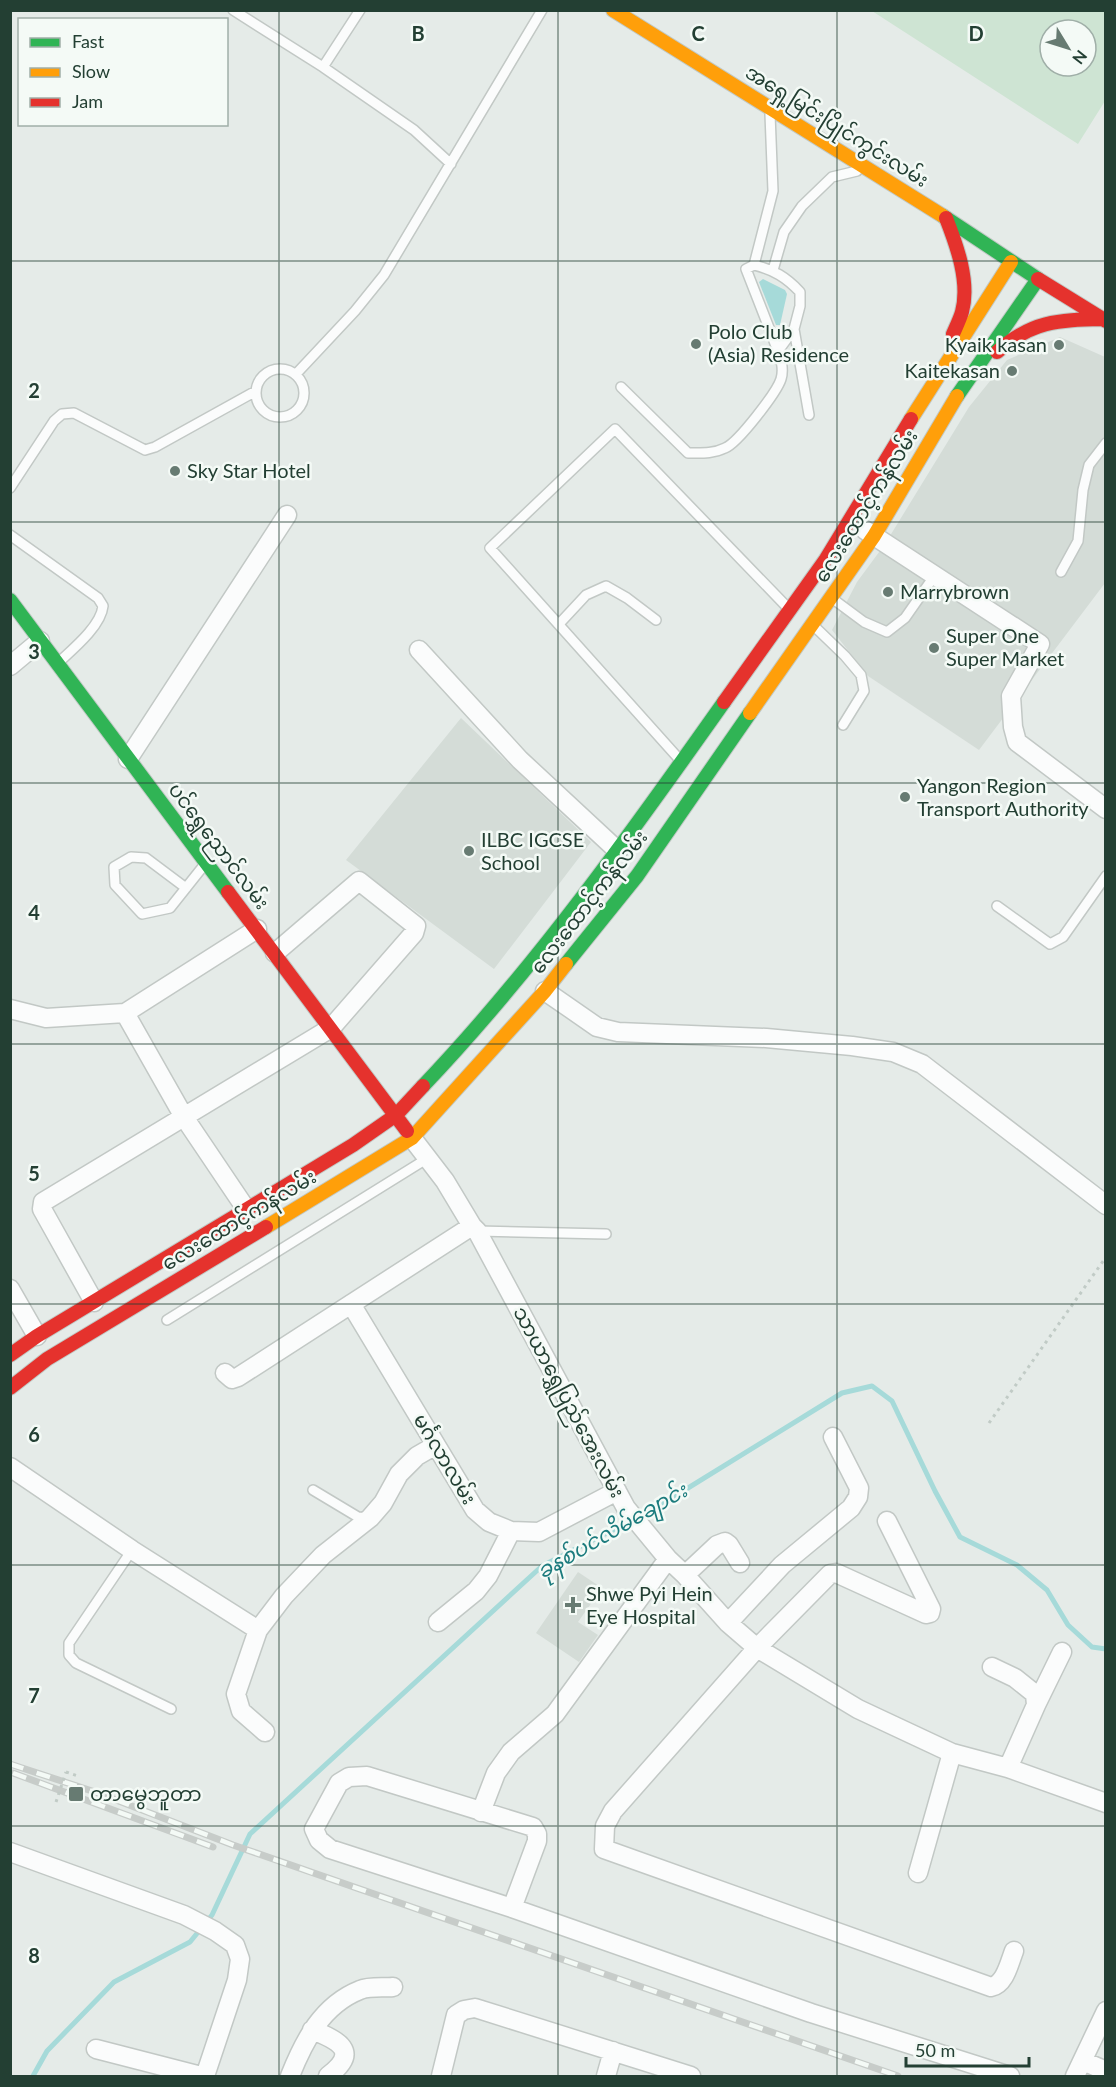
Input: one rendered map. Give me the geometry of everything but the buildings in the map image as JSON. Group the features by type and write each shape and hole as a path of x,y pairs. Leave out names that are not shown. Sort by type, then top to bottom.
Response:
{"main road":[{"name":"အရှေ့မြင်းပြိုင်ကွင်းလမ်း","path":"613,10 769,106 1104,320"},
{"path":"930,388 963,310 963,277 957,244 946,218"},
{"name":"လေးထောင့်ကန်လမ်း","path":"10,1355 36,1336 353,1144 396,1115 468,1039 623,864 801,613 820,591 826,559 930,388 1011,262"},
{"name":"လေးထောင့်ကန်လမ်း","path":"10,1388 47,1359 412,1138 545,991 682,762 820,591 848,574 874,536 954,401 1038,279"},
{"path":"954,401 999,350 1015,336 1053,320 1104,320"},
{"path":"826,559 848,574"},
{"name":"ပင်ရွှေညောင်လမ်း","path":"10,600 396,1115"},
{"name":"သာယာရွှေပြည်အေးလမ်း","path":"396,1115 412,1138"},
{"path":"229,1220 242,1240"}],"street":[{"path":"128,759 287,515"},
{"path":"851,520 1040,644 1011,696 1013,727 1017,742 1106,809"},
{"path":"10,666 40,641"},
{"path":"419,651 520,760 623,864"},
{"path":"94,1302 42,1209 43,1202 331,1028 414,933 416,926 360,881 275,953"},
{"path":"10,1009 46,1018 125,1013 257,930"},
{"path":"545,991 597,1027 618,1032 766,1038 893,1052 922,1064 1106,1205"},
{"path":"125,1013 184,1117 246,1209"},
{"name":"သာယာရွှေပြည်အေးလမ်း","path":"412,1138 445,1181 474,1229 626,1508 668,1559 728,1623 757,1648 858,1709 952,1753 1008,1768 1106,1803"},
{"path":"225,1373 232,1379 238,1377 351,1304 474,1229"},
{"path":"126,1283 145,1300"},
{"path":"10,1289 36,1336"},
{"name":"မင်္ဂလာလမ်း","path":"351,1304 475,1510 489,1522 511,1531 539,1532 617,1491"},
{"path":"728,1623 782,1565 851,1508 858,1497 859,1488 833,1437"},
{"path":"265,1732 241,1711 236,1694 258,1630 284,1596 323,1555 370,1518 383,1503 399,1474 417,1456 436,1445"},
{"path":"10,1467 132,1550 258,1630"},
{"path":"886,1521 931,1609 930,1612 926,1614 836,1573 830,1574 757,1648 614,1811 605,1826 604,1849 991,1987 998,1985 1014,1952"},
{"path":"438,1622 476,1591 488,1576 511,1531"},
{"path":"685,1575 717,1545 725,1542 740,1563"},
{"path":"481,1812 496,1773 511,1752 555,1714 668,1559"},
{"path":"1008,1768 1035,1705 1062,1652"},
{"path":"992,1666 1029,1688 1035,1694 1035,1705"},
{"path":"918,1873 952,1753"},
{"path":"512,1908 537,1841 537,1834 533,1827 367,1776 349,1777 339,1783 314,1828 319,1840 330,1849 512,1908 800,2009 1010,2076"},
{"path":"10,1852 184,1915 215,1931 235,1946 240,1959 237,1980 206,2076"},
{"path":"295,2076 303,2045 324,2014 342,2000 362,1989 393,1988"},
{"path":"441,2076 456,2014 476,2008 691,2076"},
{"path":"1106,2011 1079,2068 1106,2072"},
{"path":"312,2030 337,2040 343,2049 344,2058 328,2076"},
{"path":"96,2049 201,2076"},
{"path":"606,2076 613,2051"}],"lane":[{"path":"233,10 414,130 451,164"},
{"path":"322,67 360,10"},
{"path":"296,374 355,312 384,275 542,10"},
{"path":"754,265 773,191 769,106"},
{"path":"773,270 784,232 802,206 832,177 867,169"},
{"path":"621,387 688,453 709,453 726,448 736,440 775,390 782,372 778,351 746,269 754,265 773,270 792,283 800,292 800,306 794,329 778,351"},
{"path":"794,329 809,415"},
{"path":"282,368 296,374 304,387 303,402 293,414 270,416 259,406 256,391 257,383 267,372 282,368"},
{"path":"10,488 54,421 62,414 74,413 145,450 155,447 256,391"},
{"path":"682,762 490,548 615,429 861,675 864,691 843,725"},
{"path":"1061,572 1078,541 1083,490 1089,465 1106,443"},
{"path":"10,535 98,598 103,606 102,613 85,638 57,664"},
{"path":"820,591 864,622 886,632 905,618 934,575"},
{"path":"559,624 586,595 606,586 627,598 656,620"},
{"path":"186,888 146,858 131,857 114,867 115,885 142,914 170,908 207,863"},
{"path":"997,906 1050,944 1063,937 1106,876"},
{"path":"167,1320 428,1158"},
{"path":"474,1229 606,1234"},
{"path":"313,1490 358,1516 370,1518"},
{"path":"132,1550 69,1643 69,1655 76,1664 171,1708"}],"path":[{"path":"989,1424 1106,1257"},
{"path":"56,1802 66,1772 78,1776"}],"shaded area":[{"path":"1060,337 1105,357 1105,583 979,750 868,676 832,630 857,582 885,544 969,407 1007,360"},
{"name":"ILBC IGCSE School","path":"461,718 591,842 494,969 346,860"},
{"name":"Shwe Pyi Hein Eye Hospital","path":"578,1572 602,1588 578,1622 598,1635 579,1662 536,1633"}],"green space":[{"path":"872,11 1105,11 1105,101 1078,144"}],"water":[{"path":"763,279 785,290 787,294 780,325 776,325 759,282"}],"waterway":[{"name":"ခုနစ်ပင်လိမ်ချောင်း","path":"33,2076 47,2051 114,1982 190,1942 212,1915 250,1834 542,1566 654,1509 842,1393 872,1386 892,1401 960,1537 1017,1565 1047,1590 1068,1625 1092,1647 1106,1649"}],"railway":[{"path":"10,1764 98,1793 233,1845 898,2076"},
{"path":"13,1773 213,1847"}],"traffic: fast":[{"path":"943,216 1038,279 957,396"},
{"path":"10,600 228,892"},
{"path":"423,1086 465,1041 581,899 724,702"},
{"path":"566,964 637,876 750,713"}],"traffic: slow":[{"path":"613,10 943,216"},
{"path":"911,419 1011,262"},
{"path":"750,713 874,536 957,396"},
{"path":"266,1227 412,1138 545,991 566,964"}],"traffic: jam":[{"path":"946,218 958,252 964,289 962,312 953,334"},
{"path":"1038,279 1106,321"},
{"path":"997,352 1022,334 1046,324 1102,319"},
{"path":"724,702 826,559 911,419"},
{"path":"228,892 407,1131"},
{"path":"10,1355 37,1336 353,1145 396,1115 423,1086"},
{"path":"10,1388 47,1359 266,1227"}],"place":[{"name":"Polo Club (Asia) Residence","path":"696,344"},
{"name":"Kyaik kasan","path":"1059,345"},
{"name":"Kaitekasan","path":"1012,371"},
{"name":"Sky Star Hotel","path":"175,471"},
{"name":"Marrybrown","path":"888,592"},
{"name":"Super One Super Market","path":"934,648"},
{"name":"Yangon Region Transport Authority","path":"905,797"},
{"name":"ILBC IGCSE School","path":"469,851"},
{"name":"Shwe Pyi Hein Eye Hospital","path":"573,1605"},
{"name":"တာမွေဘူတာ","path":"76,1794"}]}
